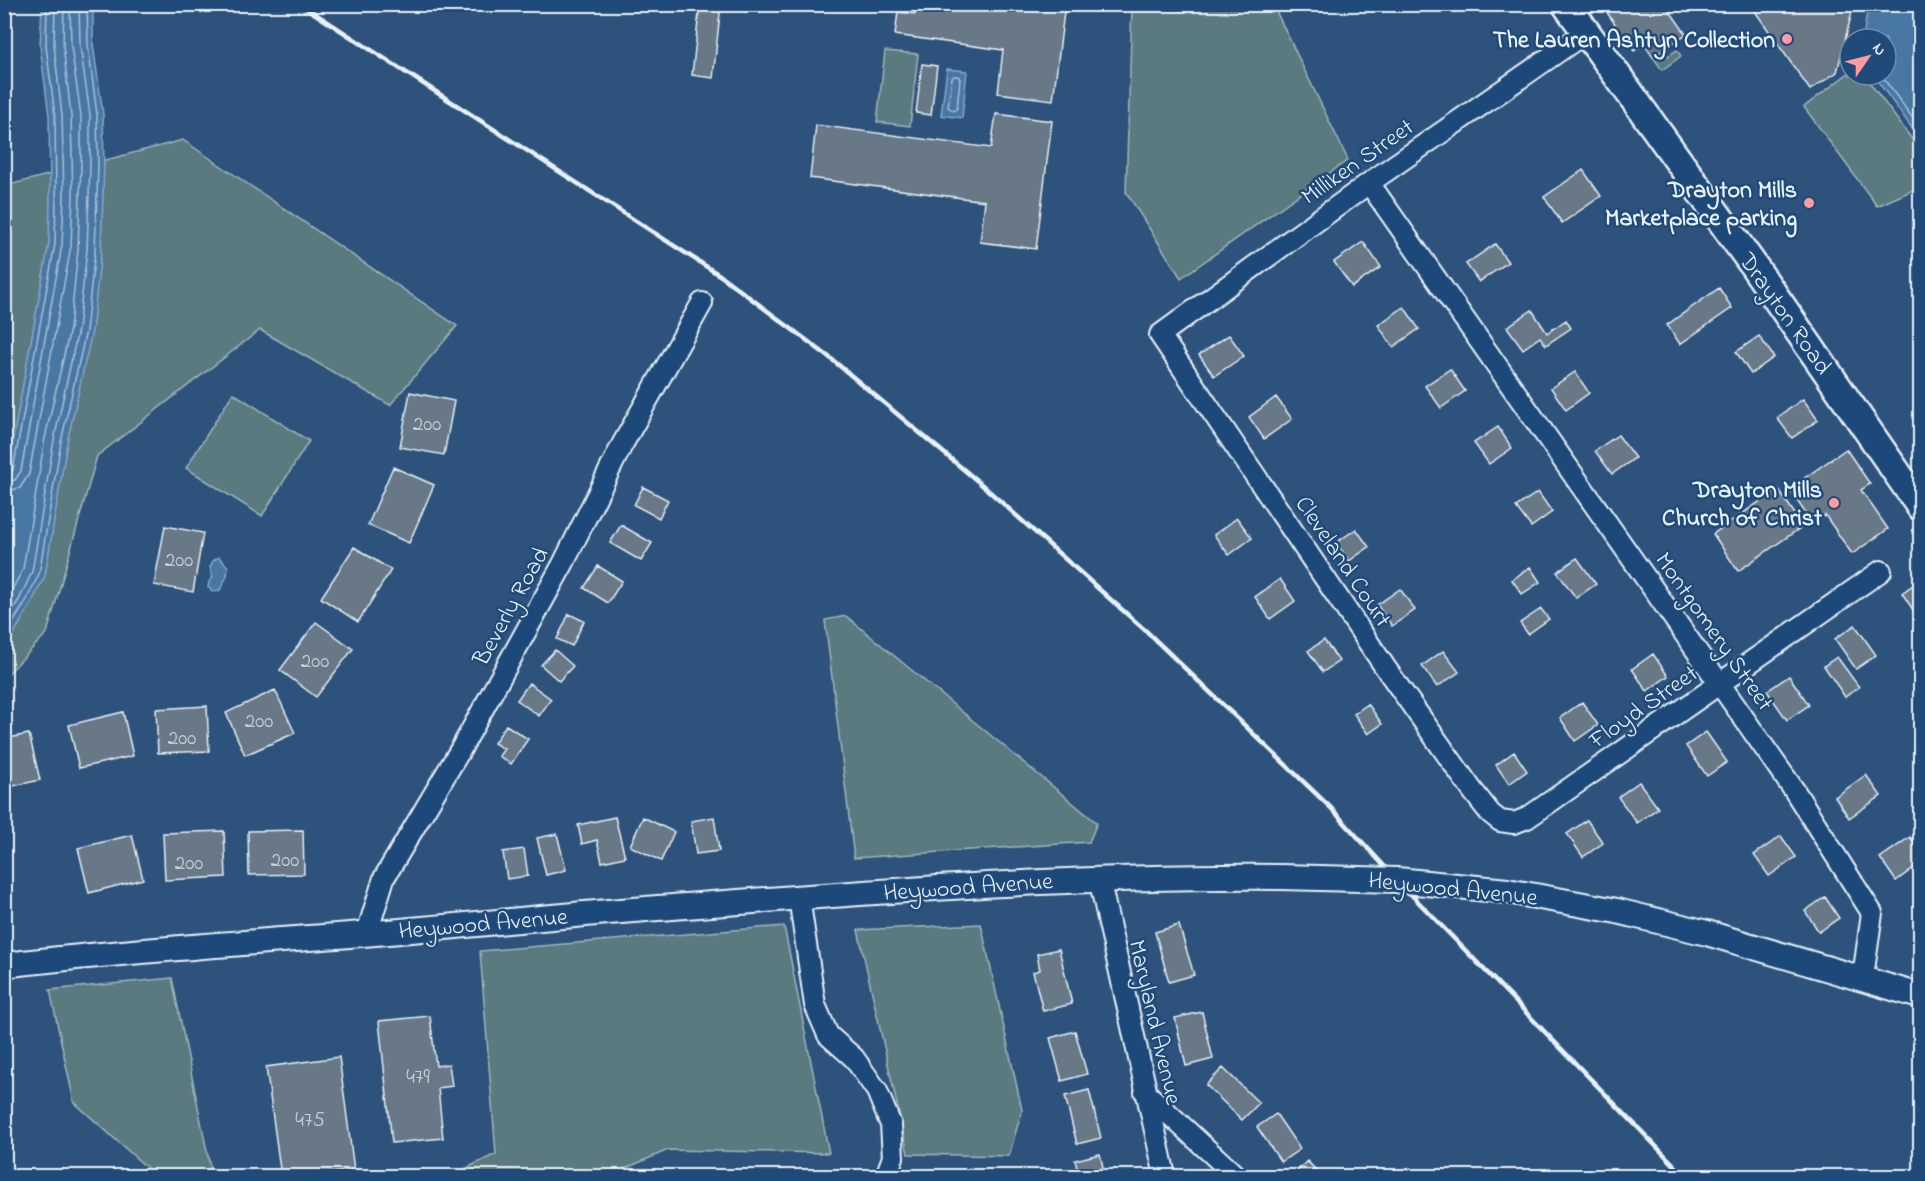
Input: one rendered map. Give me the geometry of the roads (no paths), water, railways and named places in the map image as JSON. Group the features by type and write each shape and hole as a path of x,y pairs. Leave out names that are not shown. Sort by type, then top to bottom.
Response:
{"main road":[{"name":"Drayton Road","path":"1566,4 1751,262 1920,506"}],"street":[{"name":"Milliken Street","path":"1160,334 1369,183 1585,33"},
{"name":"Montgomery Street","path":"1369,183 1794,790 1872,913 1863,977"},
{"name":"Beverly Road","path":"367,933 384,878 462,747 563,564 622,446 702,303"},
{"name":"Cleveland Court","path":"1160,334 1387,670 1490,813"},
{"name":"Floyd Street","path":"1490,813 1507,823 1527,818 1881,571"},
{"name":"Heywood Avenue","path":"4,965 154,948 975,884 1099,878 1281,877 1397,880 1507,891 1617,911 1707,933 1863,977 1920,996"},
{"name":"Maryland Avenue","path":"1099,878 1165,1176"},
{"path":"799,897 815,1005 828,1035 854,1058 877,1091 891,1125 892,1157 886,1176"},
{"path":"1145,1092 1236,1176"}],"water":[{"path":"42,5 93,5 93,44 103,114 101,251 92,332 67,443 45,576 5,649 5,482 49,243 49,116 40,46"},
{"path":"1868,5 1920,5 1920,139 1882,87 1898,87 1898,27 1865,27"},
{"path":"947,69 967,71 962,118 941,115"},
{"path":"219,557 228,567 227,576 220,590 213,592 208,587 213,577 210,567"}],"railway":[{"path":"300,4 721,276 829,357 981,484 1146,631 1331,808 1397,880 1685,1176"}],"place":[{"name":"The Lauren Ashtyn Collection","path":"1787,39"},
{"name":"Drayton Mills Marketplace parking","path":"1809,203"},
{"name":"Drayton Mills Church of Christ","path":"1834,503"}]}
